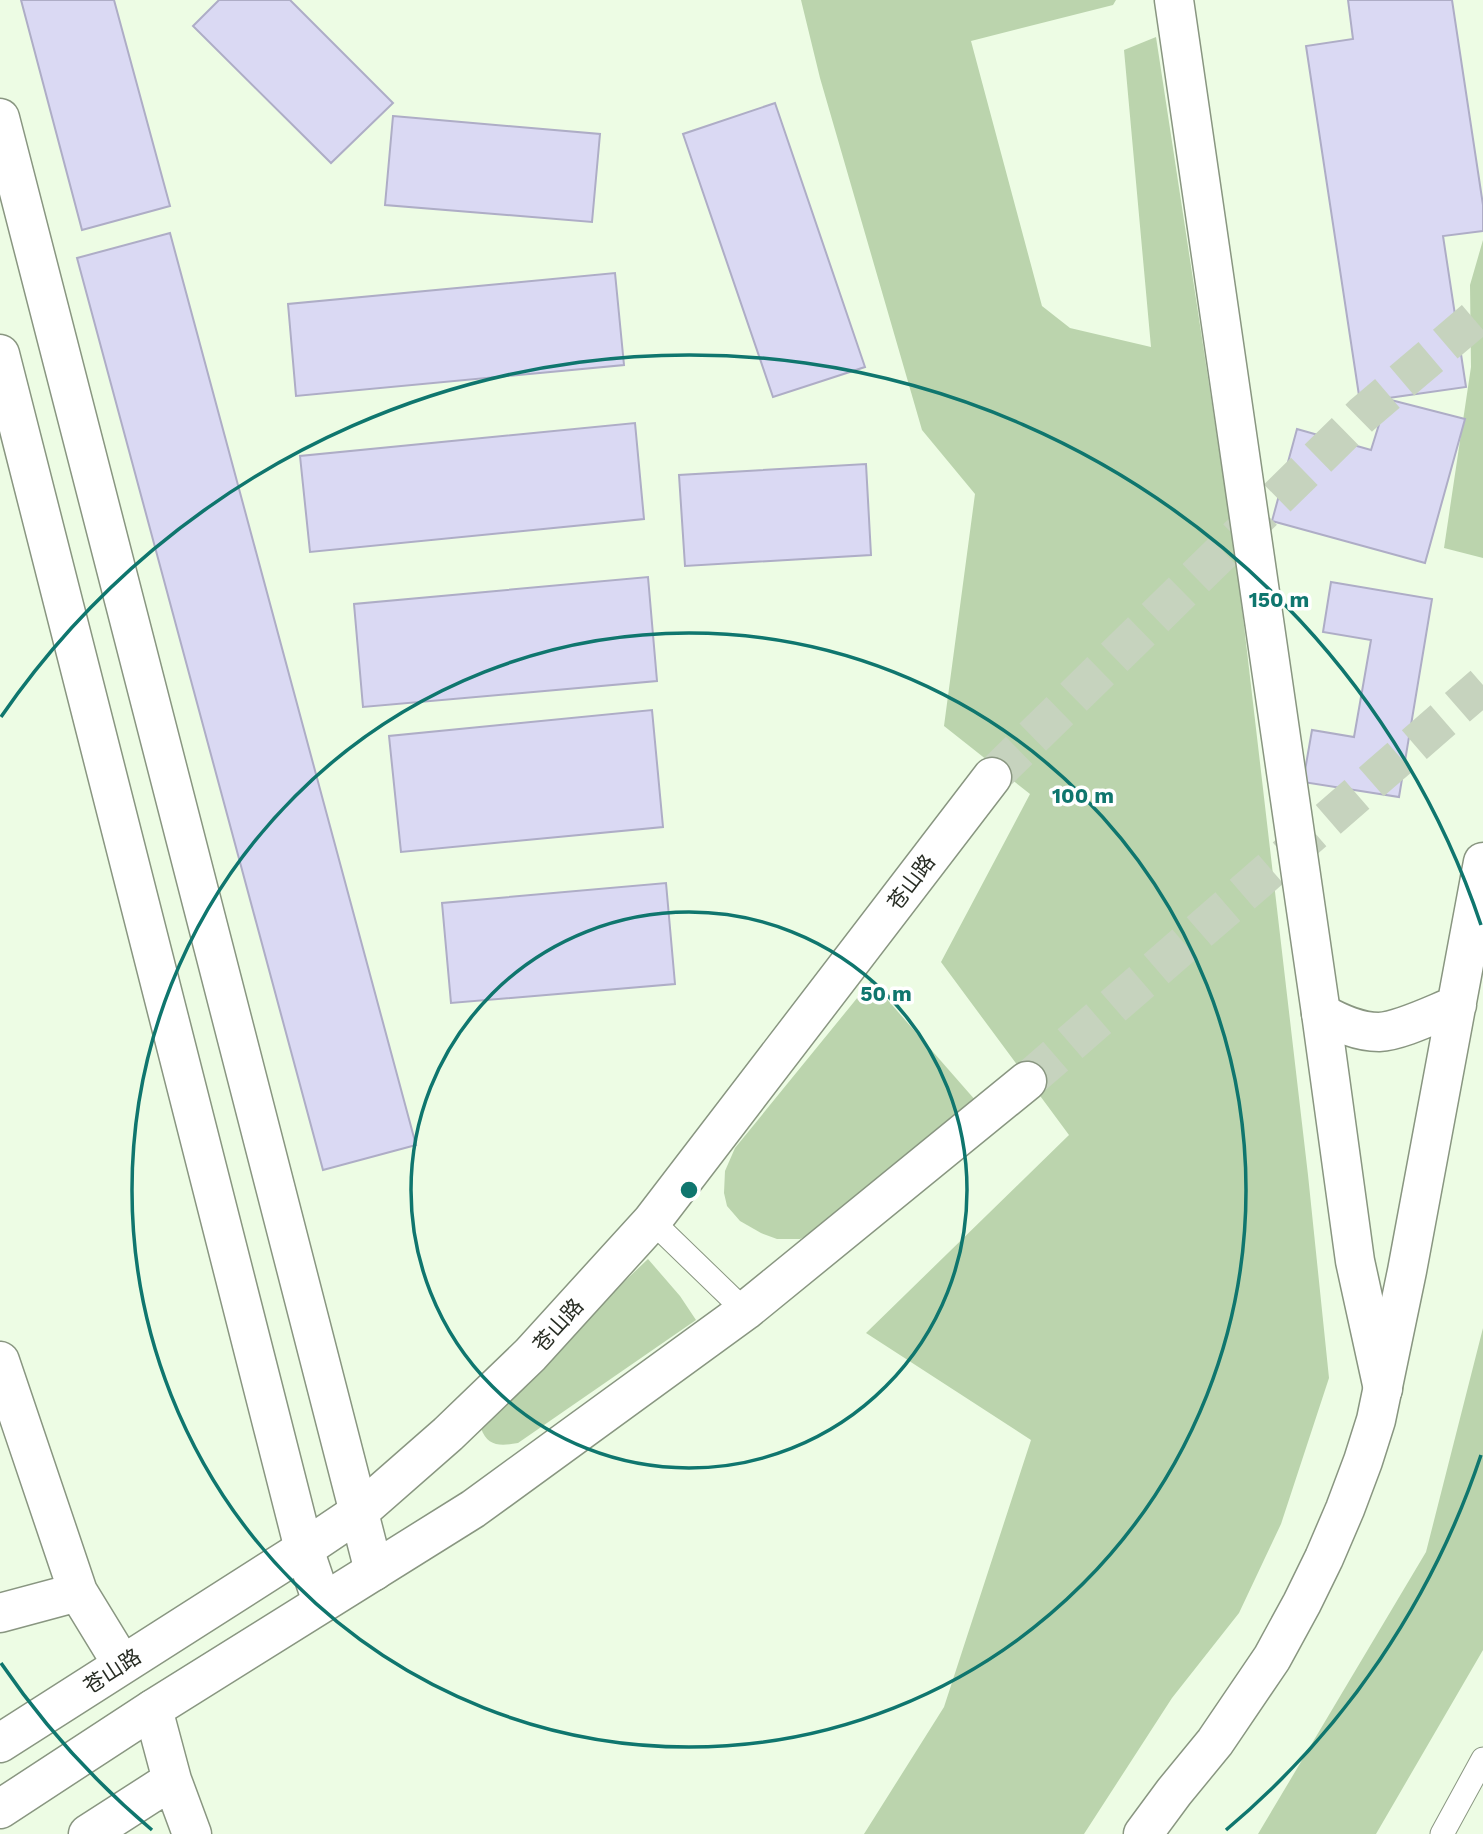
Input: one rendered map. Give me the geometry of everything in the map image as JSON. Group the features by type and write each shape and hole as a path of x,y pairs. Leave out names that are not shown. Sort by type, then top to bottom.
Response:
{"street":[{"path":"1174,0 1356,1261 1383,1389"},
{"path":"0,118 374,1571"},
{"path":"0,354 304,1549 322,1602"},
{"name":"苍山路","path":"0,1742 359,1512 448,1434 530,1355 652,1221 992,777"},
{"path":"1143,1834 1215,1742 1272,1658 1302,1604 1345,1509 1376,1420 1383,1389 1408,1271 1483,862"},
{"path":"1321,1013 1360,1030 1379,1032 1399,1029 1457,1005"},
{"path":"0,1809 153,1709 473,1508 745,1311 1027,1081"},
{"path":"0,1361 78,1592 122,1664"},
{"path":"0,1613 78,1592"},
{"path":"153,1709 172,1780 192,1834"},
{"path":"88,1834 172,1780"}],"lane":[{"path":"652,1221 745,1311"},
{"path":"1442,1834 1483,1759"}],"green space":[{"path":"801,0 1116,0 1113,5 971,41 1042,306 1070,328 1151,347 1124,50 1156,37 1238,574 1329,1378 1281,1524 1239,1613 1172,1698 1084,1834 864,1834 944,1707 1031,1440 866,1333 1069,1135 941,962 1030,794 944,726 975,494 922,430 820,78"},
{"path":"1483,240 1483,558 1444,548 1471,367 1470,285"},
{"path":"871,981 983,1109 831,1223 800,1239 777,1239 761,1233 740,1221 727,1206 724,1193 725,1171 735,1148"},
{"path":"648,1259 680,1296 696,1320 518,1443 500,1445 487,1439 481,1428 490,1409"},
{"path":"1483,1328 1483,1650 1376,1834 1258,1834 1426,1552"}],"building":[{"path":"21,0 114,0 170,206 82,230"},
{"path":"219,0 290,0 393,103 331,163 193,26"},
{"path":"1348,0 1452,0 1483,205 1483,231 1443,236 1466,387 1360,402 1306,46 1353,39"},
{"path":"775,103 865,367 773,397 683,134"},
{"path":"393,116 600,134 592,222 385,205"},
{"path":"170,233 416,1145 323,1170 77,258"},
{"path":"615,273 624,365 296,396 288,304"},
{"path":"1387,399 1465,419 1425,563 1272,521 1297,429 1371,450"},
{"path":"635,423 644,519 310,552 300,456"},
{"path":"866,464 871,555 685,566 679,475"},
{"path":"648,577 657,681 363,707 354,604"},
{"path":"1331,582 1432,599 1399,797 1303,782 1312,730 1354,737 1371,640 1323,632"},
{"path":"652,710 663,827 401,852 389,736"},
{"path":"666,883 675,984 451,1003 442,903"}],"tunnel":[{"path":"992,777 1362,415 1483,312"},
{"path":"1027,1081 1483,685"}]}
